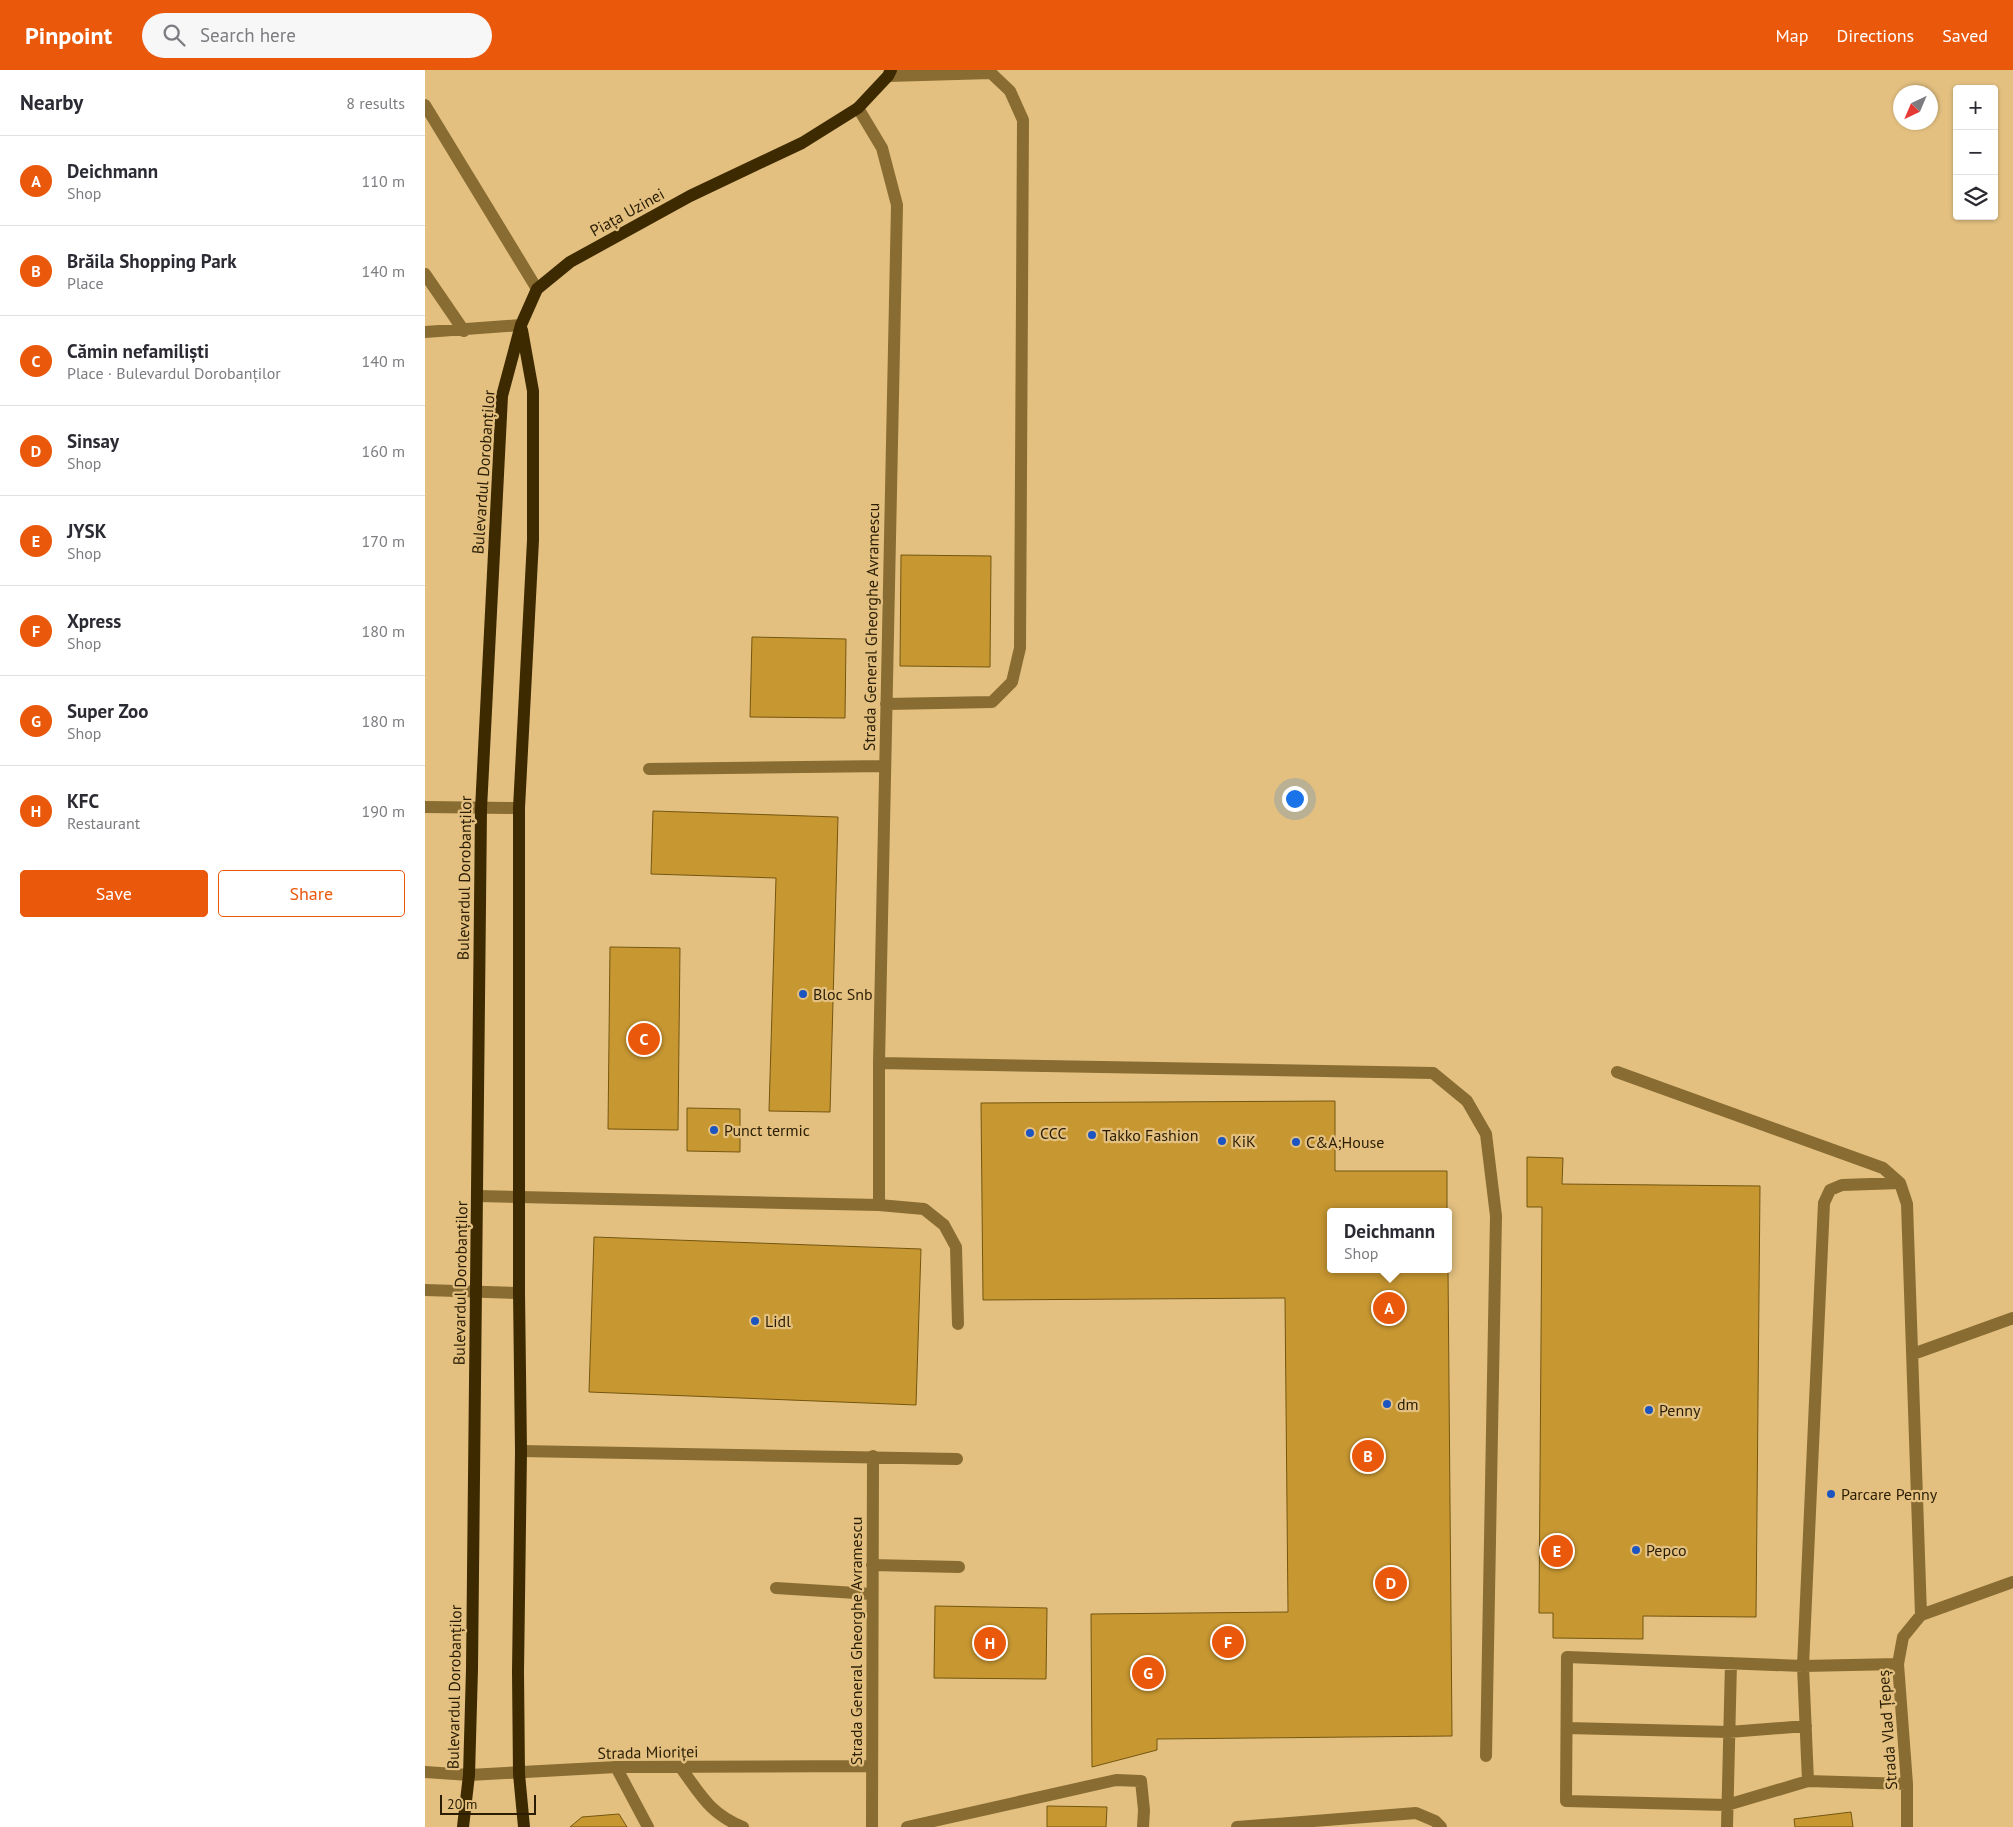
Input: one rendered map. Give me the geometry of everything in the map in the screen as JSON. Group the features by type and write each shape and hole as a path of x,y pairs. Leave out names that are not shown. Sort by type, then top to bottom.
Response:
{"main road":[{"path":"858,108 890,73"},
{"name":"Piața Uzinei","path":"521,325 537,289 571,262 690,196 802,143 858,108"},
{"path":"521,325 533,392 533,540 519,808 519,1293 521,1451 519,1774 524,1827"},
{"name":"Bulevardul Dorobanților","path":"463,1827 469,1775 481,809 502,396 521,325"}],"street":[{"path":"886,704 992,702 1012,682 1020,648 1023,120 1010,90 991,73 890,73"},
{"path":"425,105 537,289"},
{"name":"Strada General Gheorghe Avramescu","path":"858,108 881,148 897,205 879,1062 879,1205"},
{"path":"425,274 464,331"},
{"path":"425,332 464,331 521,325"},
{"path":"649,769 885,766"},
{"path":"425,807 519,808"},
{"path":"879,1062 1433,1072 1467,1101 1486,1134 1496,1216 1486,1756"},
{"path":"1617,1072 1883,1168 1900,1183 1907,1204 1921,1615 2013,1582"},
{"path":"1808,1781 1803,1666 1824,1203 1830,1190 1841,1185 1900,1183"},
{"path":"477,1196 879,1205 925,1209 944,1225 957,1247 957,1324"},
{"path":"425,1290 519,1293"},
{"path":"1913,1354 2013,1318"},
{"path":"521,1451 957,1459"},
{"name":"Strada General Gheorghe Avramescu","path":"872,1827 873,1456"},
{"path":"872,1565 959,1567"},
{"path":"776,1588 872,1594"},
{"name":"Strada Vlad Țepeș","path":"1907,1827 1907,1784 1898,1664 1903,1637 1921,1615"},
{"path":"1898,1664 1803,1666 1567,1657 1566,1801 1727,1805 1808,1781 1907,1784"},
{"path":"1727,1827 1731,1664"},
{"path":"1567,1728 1729,1732 1806,1726"},
{"name":"Strada Mioriței","path":"425,1772 469,1775 519,1774 616,1767 871,1766"},
{"path":"616,1767 649,1827"},
{"path":"681,1768 710,1807 725,1820 743,1827"},
{"path":"907,1827 1115,1780 1141,1782 1145,1810 1143,1827"},
{"path":"1237,1827 1416,1813 1435,1821 1441,1827"}],"building":[{"path":"901,555 991,556 990,667 900,666"},
{"path":"752,637 846,639 845,718 750,717"},
{"name":"Bloc Snb","path":"653,811 838,817 830,1112 769,1111 776,878 651,874"},
{"path":"610,947 680,948 678,1130 608,1129"},
{"path":"1335,1101 1335,1171 1447,1171 1447,1208 1327,1208 1327,1273 1448,1273 1452,1736 1157,1739 1157,1750 1092,1767 1091,1614 1288,1612 1285,1298 983,1300 981,1103"},
{"name":"Punct termic","path":"687,1108 740,1109 740,1152 687,1151"},
{"name":"Penny","path":"1527,1157 1563,1158 1562,1184 1760,1186 1756,1617 1643,1616 1643,1639 1553,1638 1553,1613 1539,1613 1542,1207 1527,1207"},
{"name":"Lidl","path":"594,1237 921,1249 916,1405 589,1392"},
{"path":"935,1606 1047,1608 1046,1679 934,1678"},
{"path":"1047,1806 1107,1807 1106,1827 1047,1827"},
{"path":"1851,1812 1853,1827 1795,1827 1794,1819"},
{"path":"619,1814 627,1827 570,1827 582,1817"}],"place":[{"name":"Bloc Snb","path":"803,994"},
{"name":"Cămin nefamiliști","path":"644,1039"},
{"name":"Punct termic","path":"714,1130"},
{"name":"CCC","path":"1030,1133"},
{"name":"Takko Fashion","path":"1092,1135"},
{"name":"KiK","path":"1222,1141"},
{"name":"C&A;House","path":"1296,1142"},
{"name":"Deichmann","path":"1389,1308"},
{"name":"Lidl","path":"755,1321"},
{"name":"dm","path":"1387,1404"},
{"name":"Penny","path":"1649,1410"},
{"name":"Brăila Shopping Park","path":"1368,1456"},
{"name":"Parcare Penny","path":"1831,1494"},
{"name":"Pepco","path":"1636,1550"},
{"name":"JYSK","path":"1557,1551"},
{"name":"Sinsay","path":"1391,1583"},
{"name":"Xpress","path":"1228,1642"},
{"name":"KFC","path":"990,1643"},
{"name":"Super Zoo","path":"1148,1673"}]}
